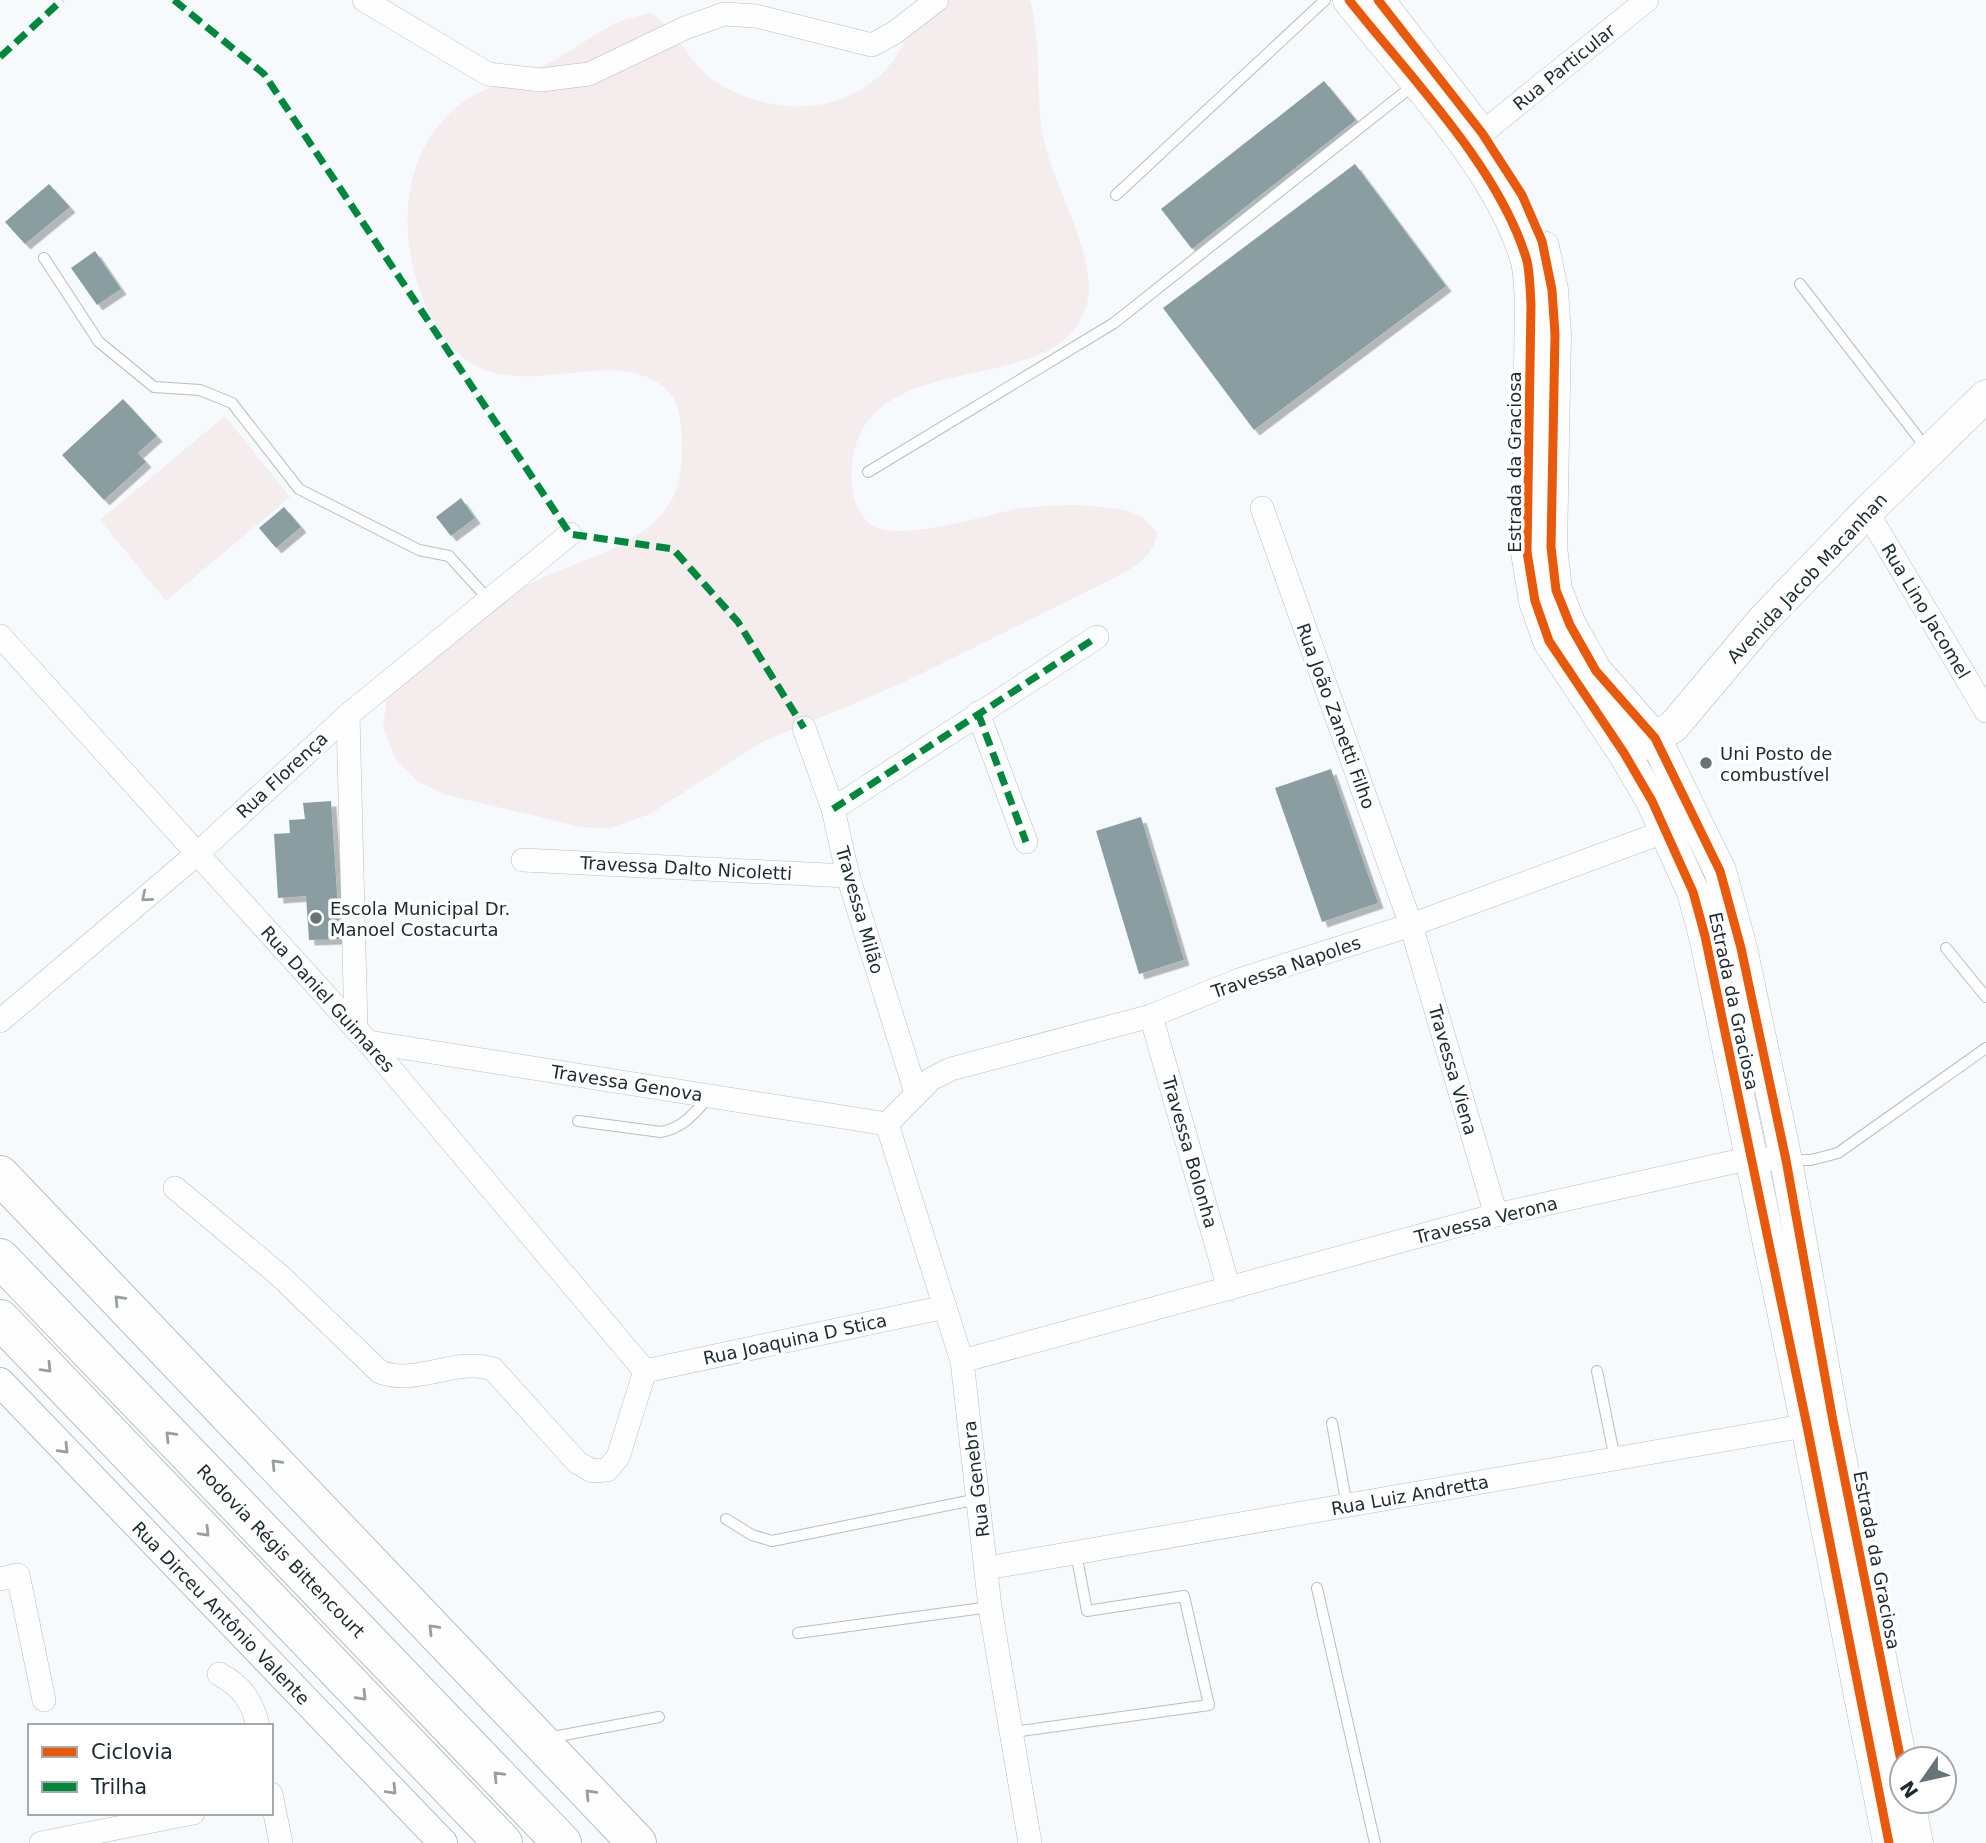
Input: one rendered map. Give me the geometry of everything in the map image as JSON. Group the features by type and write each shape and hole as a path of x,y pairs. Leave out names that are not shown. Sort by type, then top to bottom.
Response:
{"highway":[{"path":"0,1175 637,1843"},
{"name":"Rodovia Régis Bittencourt","path":"0,1258 562,1843"},
{"path":"0,1319 503,1843"}],"main road":[{"name":"Estrada da Graciosa","path":"1349,0 1488,175 1512,219 1528,264 1531,304 1527,552 1535,601 1549,641 1624,753 1667,832 1693,892 1705,936 1751,1158 1820,1424 1897,1745"},
{"name":"Estrada da Graciosa","path":"1378,0 1482,133 1522,195 1542,241 1552,290 1555,334 1551,547 1556,590 1570,625 1596,671 1655,738 1720,871 1731,910 1786,1160 1820,1424 1889,1843"},
{"name":"Avenida Jacob Macanhan","path":"1624,753 1673,727 1764,620 1867,512 1986,396"},
{"path":"1912,1815 1917,1843"}],"street":[{"path":"363,0 488,74 541,80 589,74 685,28 724,14 756,16 872,45 894,33 937,0"},
{"name":"Rua Particular","path":"1482,133 1647,0"},
{"name":"Rua João Zanetti Filho","path":"1262,508 1411,925"},
{"name":"Rua Lino Jacomel","path":"1867,512 1986,711"},
{"name":"Rua Florença","path":"0,1021 198,853 348,715 570,534"},
{"name":"Rua Daniel Guimares","path":"0,636 362,1036 645,1371"},
{"path":"833,809 1097,637"},
{"path":"978,713 1026,842"},
{"path":"348,715 362,1036"},
{"name":"Travessa Milão","path":"804,728 833,809 848,876 916,1093"},
{"name":"Travessa Napoles","path":"887,1124 931,1079 951,1069 1151,1016 1239,980 1411,925 1696,819"},
{"name":"Travessa Dalto Nicoletti","path":"523,860 848,876"},
{"name":"Travessa Viena","path":"1411,925 1496,1215"},
{"name":"Travessa Bolonha","path":"1151,1016 1230,1289"},
{"name":"Travessa Genova","path":"362,1036 887,1124"},
{"name":"Rua Genebra","path":"887,1124 962,1361 990,1607 1030,1843"},
{"name":"Travessa Verona","path":"962,1361 1496,1215 1751,1158 1786,1160"},
{"path":"175,1188 279,1275 380,1372 397,1378 477,1364 492,1369 577,1462 592,1471 607,1470 618,1457 645,1371"},
{"name":"Rua Joaquina D Stica","path":"645,1371 945,1307"},
{"name":"Rua Dirceu Antônio Valente","path":"0,1382 443,1843"},
{"name":"Rua Luiz Andretta","path":"987,1568 1820,1424"},
{"path":"0,1579 18,1575 44,1700"},
{"path":"219,1674 243,1690 254,1708 258,1724"},
{"path":"273,1802 281,1843"},
{"path":"41,1843 183,1815"}],"lane":[{"path":"1116,195 1325,0"},
{"path":"868,472 1114,323 1415,84"},
{"path":"44,258 99,342 154,387 200,390 232,403 299,489 419,550 449,556 489,600"},
{"path":"1800,284 1929,451"},
{"path":"1946,948 1986,997"},
{"name":"Travessa Verona","path":"1786,1160 1811,1160 1838,1153 1986,1048"},
{"path":"578,1121 661,1132 680,1126 710,1096"},
{"path":"1597,1371 1615,1459"},
{"path":"1332,1423 1347,1506"},
{"path":"726,1519 752,1535 772,1541 978,1499"},
{"path":"1013,1732 1209,1705 1184,1596 1087,1611 1076,1553"},
{"path":"1317,1588 1376,1843"},
{"path":"798,1633 990,1607"},
{"path":"538,1739 659,1717"}],"shaded area":[{"path":"924,0 1030,0 1036,31 1042,131 1052,168 1085,258 1088,298 1078,325 1049,350 1018,362 913,389 884,405 863,429 852,464 851,480 855,502 868,522 881,529 898,531 942,526 1023,508 1072,505 1117,509 1142,517 1157,532 1151,550 1140,562 1108,581 900,684 762,742 650,814 610,828 581,827 447,795 420,783 396,760 383,726 387,697 446,641 484,610 535,581 615,548 651,525 666,509 676,491 681,469 682,440 675,401 670,393 647,377 620,371 529,376 500,374 472,363 447,341 429,313 417,281 409,247 408,213 412,179 424,148 443,120 469,98 545,65 616,23 650,13 668,27 703,72 734,92 757,101 782,106 831,102 853,94 874,80 892,62 906,40"},
{"path":"225,416 290,497 166,601 100,520"}],"building":[{"path":"1324,81 1356,120 1192,249 1161,209"},
{"path":"1355,164 1446,286 1254,430 1163,308"},
{"path":"49,184 70,207 25,244 5,222"},
{"path":"95,251 121,289 97,305 71,268"},
{"path":"123,399 157,436 138,453 146,462 104,500 62,455"},
{"path":"461,498 475,518 451,536 436,517"},
{"path":"284,507 301,527 276,548 259,528"},
{"path":"1331,769 1378,903 1322,922 1275,788"},
{"path":"331,801 340,939 309,940 306,896 278,898 274,834 290,833 289,820 305,819 303,803"},
{"path":"1141,817 1184,960 1139,974 1096,831"}],"marked path":[{"path":"0,57 62,0"},
{"path":"174,0 264,74 570,534 673,549 738,622 804,728"},
{"path":"833,809 1097,637"},
{"path":"978,713 1026,842"}],"cycle path":[{"path":"1349,0 1425,91 1475,158 1514,226 1527,261 1531,304 1527,552 1535,601 1549,641 1624,753 1652,801 1693,892 1705,936 1807,1426 1889,1843"},
{"path":"1378,0 1482,133 1522,195 1542,241 1552,290 1555,334 1551,547 1556,590 1570,625 1596,671 1655,738 1720,871 1741,948 1786,1160 1833,1421 1898,1745"}],"place":[{"name":"Uni Posto de combustível","path":"1706,763"},
{"name":"Escola Municipal Dr. Manoel Costacurta","path":"316,918"}]}
